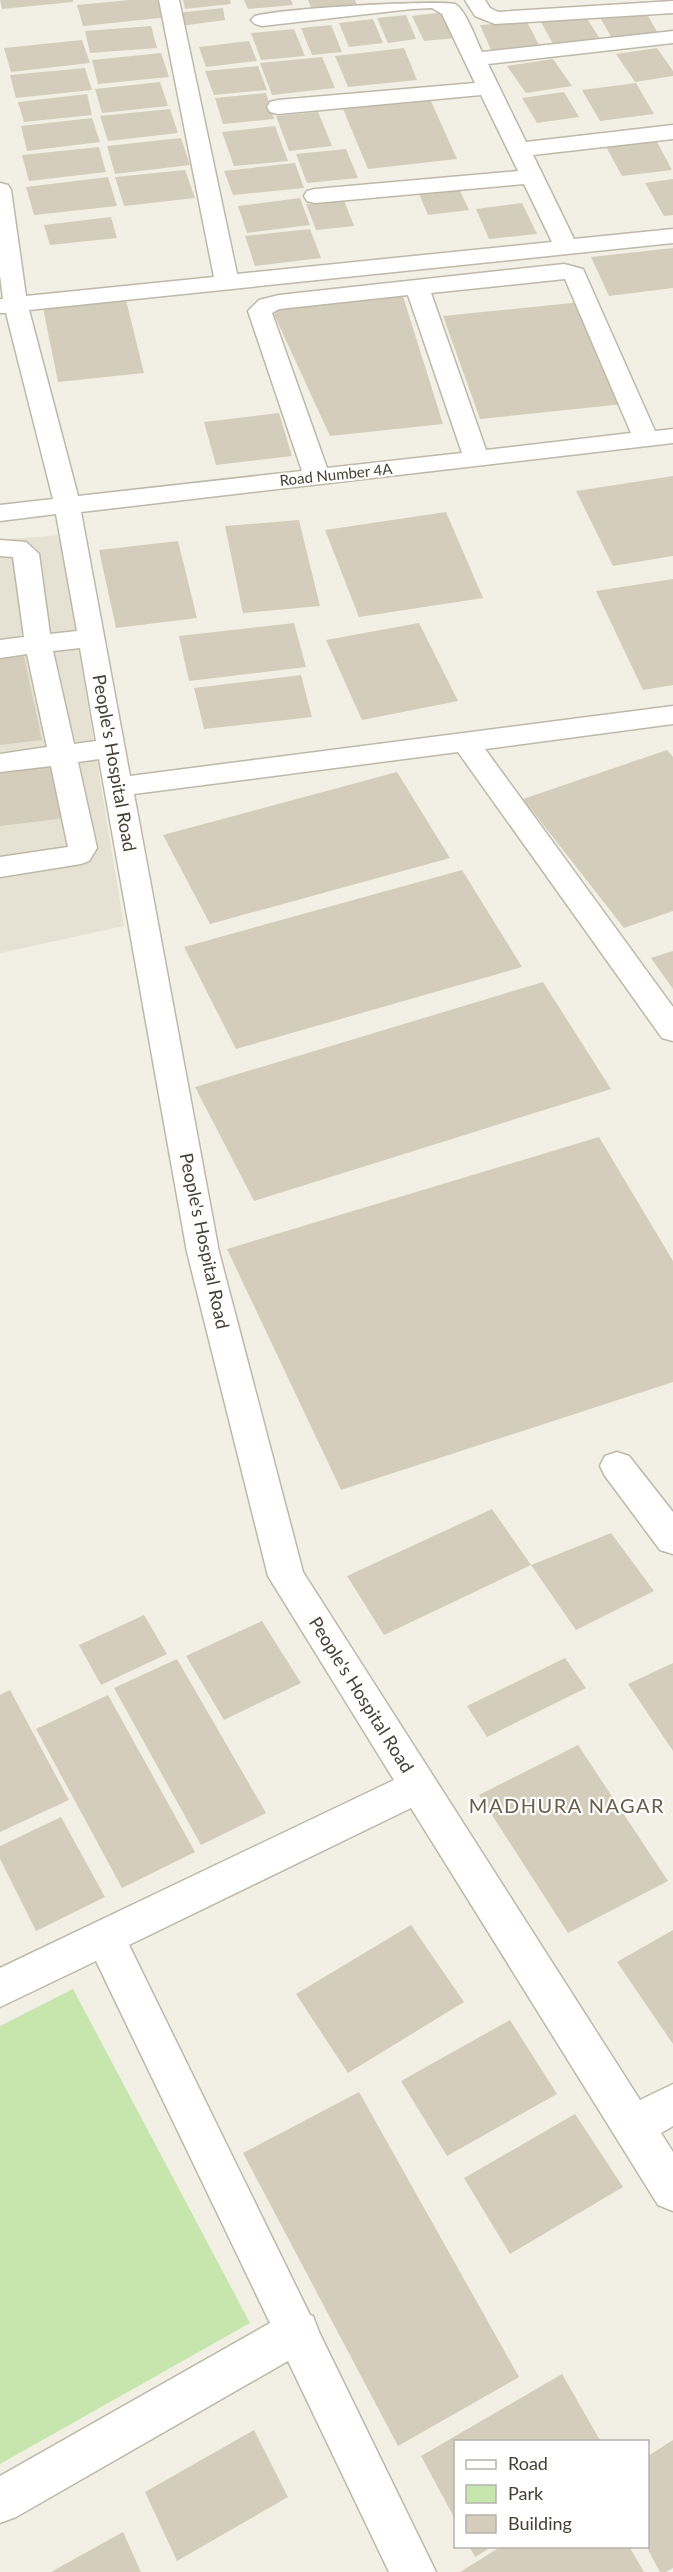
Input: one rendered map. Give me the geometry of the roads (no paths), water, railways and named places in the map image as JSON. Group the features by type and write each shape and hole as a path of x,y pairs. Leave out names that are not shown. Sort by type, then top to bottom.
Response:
{"street":[{"path":"169,0 226,283"},
{"path":"475,0 482,12 495,18 673,7"},
{"path":"262,20 436,2 451,10 566,247"},
{"path":"474,58 673,37"},
{"path":"278,107 488,88"},
{"path":"518,150 673,132"},
{"path":"315,196 531,177"},
{"name":"People's Hospital Road","path":"0,190 8,306 67,505 203,1252 286,1576 673,2190"},
{"path":"8,306 673,236"},
{"path":"313,467 260,311 267,305 279,302 564,271 575,274 641,429"},
{"path":"417,287 474,448"},
{"name":"Road Number 4A","path":"0,513 67,505 313,467 474,448 641,429 673,436"},
{"path":"0,548 17,548 26,554 38,645 83,848 79,854 71,857 0,867"},
{"path":"0,649 91,638"},
{"path":"118,787 673,715"},
{"path":"466,743 673,1030"},
{"path":"0,763 111,748"},
{"path":"617,1466 673,1539"},
{"path":"0,1988 419,1786"},
{"path":"104,1936 298,2331 413,2572"},
{"path":"633,2126 673,2104"},
{"path":"0,2501 298,2331"}],"district":[{"name":"MADHURA NAGAR","path":"567,1806"}]}
